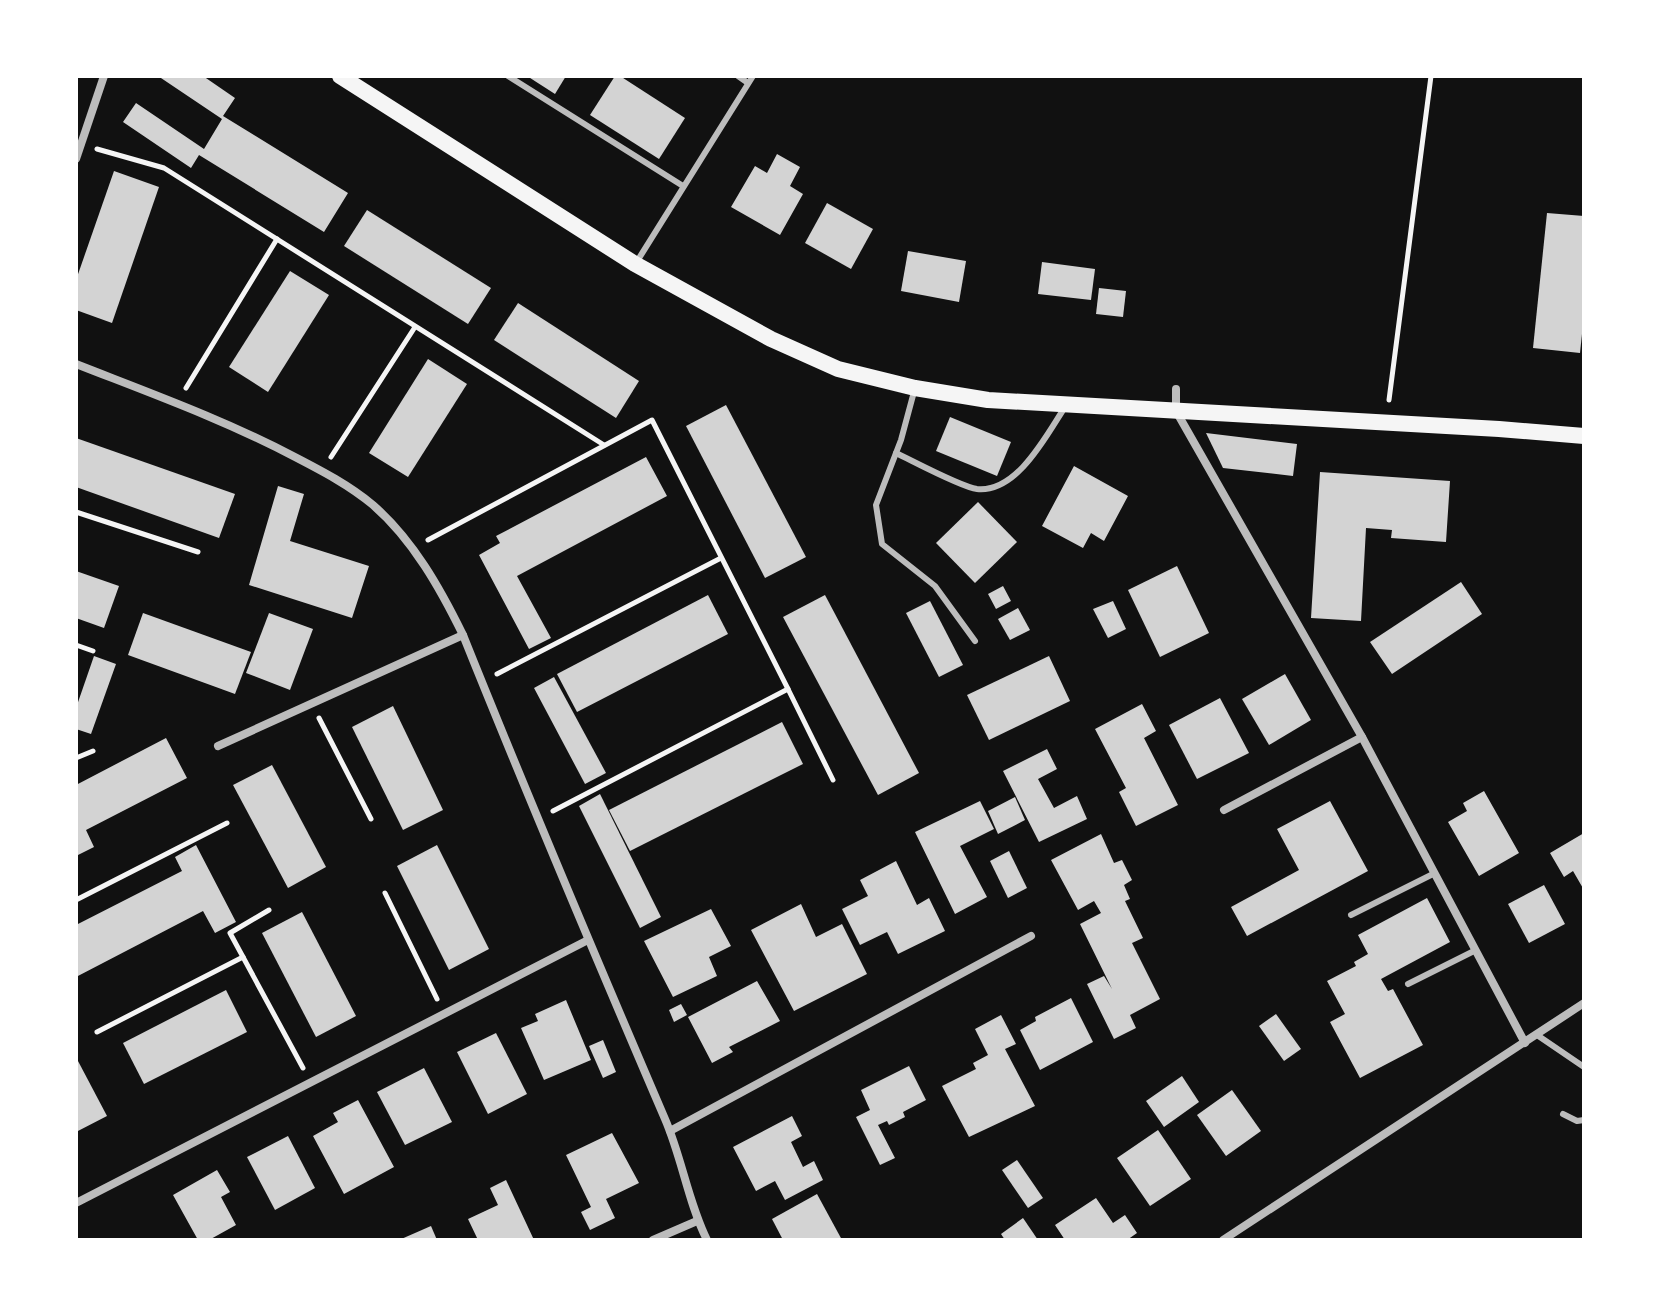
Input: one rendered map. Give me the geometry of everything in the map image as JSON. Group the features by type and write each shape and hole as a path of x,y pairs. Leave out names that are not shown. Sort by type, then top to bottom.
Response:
{"main road":[{"path":"340,76 635,264 805,356 838,369 915,388 988,400 1584,436"}],"street":[{"path":"76,159 104,76"},
{"path":"76,364 259,437 322,471 374,506 413,548 442,592 463,635 670,1131 697,1221 707,1240"},
{"path":"1176,389 1176,411 1362,737 1525,1043"},
{"path":"218,746 463,635"},
{"path":"1224,810 1362,737"},
{"path":"670,1131 1031,936"},
{"path":"76,1203 588,940"},
{"path":"1223,1240 1584,1003"},
{"path":"653,1240 697,1221"}],"lane":[{"path":"508,76 683,186"},
{"path":"635,264 750,79 738,76"},
{"path":"915,388 896,453 876,505 882,544 935,586 975,641"},
{"path":"896,453 975,489 999,487 1028,462 1067,404"},
{"path":"1351,915 1435,873"},
{"path":"1408,984 1476,950"},
{"path":"1537,1035 1584,1067"},
{"path":"1563,1114 1577,1121 1584,1120"}],"path":[{"path":"1386,422 1431,76"},
{"path":"81,145 164,168 604,445"},
{"path":"177,403 277,239"},
{"path":"322,471 415,327"},
{"path":"1389,403 1404,404"},
{"path":"413,548 652,420 833,780"},
{"path":"76,512 198,552"},
{"path":"482,681 721,558"},
{"path":"76,645 93,651"},
{"path":"538,820 788,689"},
{"path":"311,704 371,819"},
{"path":"76,758 93,751"},
{"path":"76,900 227,823"},
{"path":"385,893 445,1014"},
{"path":"269,910 230,933 311,1082"},
{"path":"97,1032 243,957"}],"building":[{"path":"158,76 203,76 235,98 223,116 348,193 324,232 199,155 191,168 123,122 136,103 204,149 222,119"},
{"path":"527,76 566,76 555,94"},
{"path":"615,76 620,76 685,118 659,159 590,115"},
{"path":"777,154 800,167 790,186 803,194 780,235 731,207 755,166 767,173"},
{"path":"114,171 159,187 112,323 76,310 76,280"},
{"path":"827,203 873,229 851,269 805,243"},
{"path":"367,210 491,288 468,324 344,246"},
{"path":"1547,213 1584,216 1584,315 1580,353 1533,348"},
{"path":"908,251 966,261 959,302 901,291"},
{"path":"1042,262 1095,269 1091,300 1038,294"},
{"path":"290,271 329,295 268,392 229,367"},
{"path":"1099,288 1126,291 1123,317 1096,314"},
{"path":"518,303 639,381 616,418 494,340"},
{"path":"428,359 467,384 408,477 369,453"},
{"path":"726,405 806,557 765,578 686,426"},
{"path":"950,417 1011,442 997,476 936,451"},
{"path":"1206,433 1297,444 1293,476 1223,468"},
{"path":"76,438 235,494 219,538 76,487"},
{"path":"646,457 667,496 517,576 551,638 529,649 479,555 500,543 496,536"},
{"path":"1074,466 1128,496 1104,541 1091,533 1083,548 1042,526"},
{"path":"1320,472 1450,481 1446,542 1391,538 1392,530 1366,528 1361,621 1311,618"},
{"path":"278,486 304,494 290,541 369,566 352,618 249,585"},
{"path":"978,502 1017,542 975,583 936,543"},
{"path":"1177,566 1209,633 1160,657 1128,590"},
{"path":"76,571 119,586 104,628 76,618"},
{"path":"1461,582 1482,614 1392,674 1370,642"},
{"path":"1003,586 1011,601 996,609 988,594"},
{"path":"708,595 728,634 577,712 557,674"},
{"path":"825,595 919,773 878,795 783,617"},
{"path":"930,601 963,665 939,677 906,613"},
{"path":"1113,601 1126,629 1108,638 1093,609"},
{"path":"1018,608 1030,630 1010,640 998,619"},
{"path":"143,613 251,652 235,694 128,655"},
{"path":"269,613 313,629 290,690 246,673"},
{"path":"94,656 116,664 91,734 76,729 76,708"},
{"path":"1049,656 1070,701 989,740 967,695"},
{"path":"1285,674 1311,720 1269,745 1242,699"},
{"path":"554,677 606,773 585,784 534,688"},
{"path":"1220,698 1249,753 1197,779 1169,725"},
{"path":"1142,704 1156,731 1144,738 1178,805 1136,826 1119,792 1126,788 1095,729"},
{"path":"393,706 443,810 403,830 352,727"},
{"path":"782,722 803,764 630,851 609,810"},
{"path":"166,738 187,778 86,830 94,847 76,856 76,785"},
{"path":"1047,749 1057,769 1038,779 1054,808 1077,796 1087,819 1039,842 1003,771"},
{"path":"272,765 326,867 288,888 233,785"},
{"path":"1484,791 1519,853 1479,876 1448,822 1467,811 1463,803"},
{"path":"600,794 661,917 640,928 579,806"},
{"path":"1015,797 1025,820 998,834 988,811"},
{"path":"980,801 994,829 960,846 987,897 955,914 915,832"},
{"path":"1330,801 1368,871 1247,936 1231,907 1299,870 1277,829"},
{"path":"1584,833 1584,890 1573,871 1564,877 1550,853"},
{"path":"1101,834 1114,863 1122,860 1132,880 1124,885 1130,899 1125,901 1143,938 1132,943 1160,999 1130,1015 1136,1028 1114,1039 1087,984 1104,976 1112,989 1080,924 1101,913 1094,901 1078,910 1051,860"},
{"path":"196,845 236,922 215,933 203,911 76,977 76,925 182,871 175,857"},
{"path":"437,845 489,949 449,970 397,866"},
{"path":"1009,851 1027,888 1008,898 990,861"},
{"path":"896,861 917,905 929,898 945,931 898,954 887,932 860,945 842,909 868,896 860,880"},
{"path":"1544,885 1565,924 1529,943 1508,904"},
{"path":"1427,898 1450,942 1381,979 1388,991 1393,989 1423,1045 1360,1078 1330,1022 1345,1014 1327,981 1356,966 1354,962 1368,954 1358,935"},
{"path":"801,904 816,937 842,924 867,974 794,1011 751,930"},
{"path":"711,909 731,946 709,957 717,976 673,997 644,941"},
{"path":"302,912 356,1016 316,1037 262,933"},
{"path":"757,981 780,1021 729,1047 733,1052 712,1063 688,1017"},
{"path":"226,990 247,1032 144,1084 123,1043"},
{"path":"1071,998 1093,1042 1040,1070 1020,1030 1036,1021 1035,1017"},
{"path":"566,1000 591,1060 544,1080 521,1028 538,1021 535,1014"},
{"path":"681,1004 687,1015 674,1022 669,1010"},
{"path":"1276,1014 1301,1049 1284,1061 1259,1026"},
{"path":"1001,1015 1016,1044 1005,1049 1035,1106 969,1137 942,1086 976,1069 973,1063 988,1055 975,1029"},
{"path":"496,1033 527,1094 488,1114 457,1052"},
{"path":"603,1040 616,1072 603,1078 589,1046"},
{"path":"76,1062 107,1116 76,1132"},
{"path":"909,1066 926,1100 903,1112 905,1117 889,1125 887,1121 878,1125 895,1158 880,1165 856,1117 870,1110 861,1090"},
{"path":"424,1068 452,1122 405,1145 377,1092"},
{"path":"1182,1076 1199,1102 1164,1127 1146,1101"},
{"path":"1232,1090 1261,1131 1226,1156 1197,1115"},
{"path":"358,1100 394,1167 344,1194 313,1136 338,1122 333,1113"},
{"path":"792,1116 802,1136 791,1142 803,1167 814,1161 823,1180 785,1200 775,1181 756,1191 733,1147"},
{"path":"1158,1130 1191,1179 1150,1206 1117,1158"},
{"path":"612,1133 639,1183 606,1199 615,1218 590,1230 581,1212 591,1207 566,1155"},
{"path":"288,1136 315,1188 275,1210 247,1157"},
{"path":"1017,1160 1043,1198 1028,1208 1002,1170"},
{"path":"217,1170 230,1192 221,1197 236,1225 209,1240 198,1240 173,1195"},
{"path":"506,1180 534,1240 478,1240 468,1219 498,1205 490,1188"},
{"path":"817,1194 842,1240 783,1240 772,1219"},
{"path":"1096,1198 1113,1223 1125,1215 1137,1233 1127,1240 1065,1240 1055,1225"},
{"path":"1023,1218 1038,1240 1005,1240 1001,1234"},
{"path":"431,1226 437,1240 399,1240"}]}
